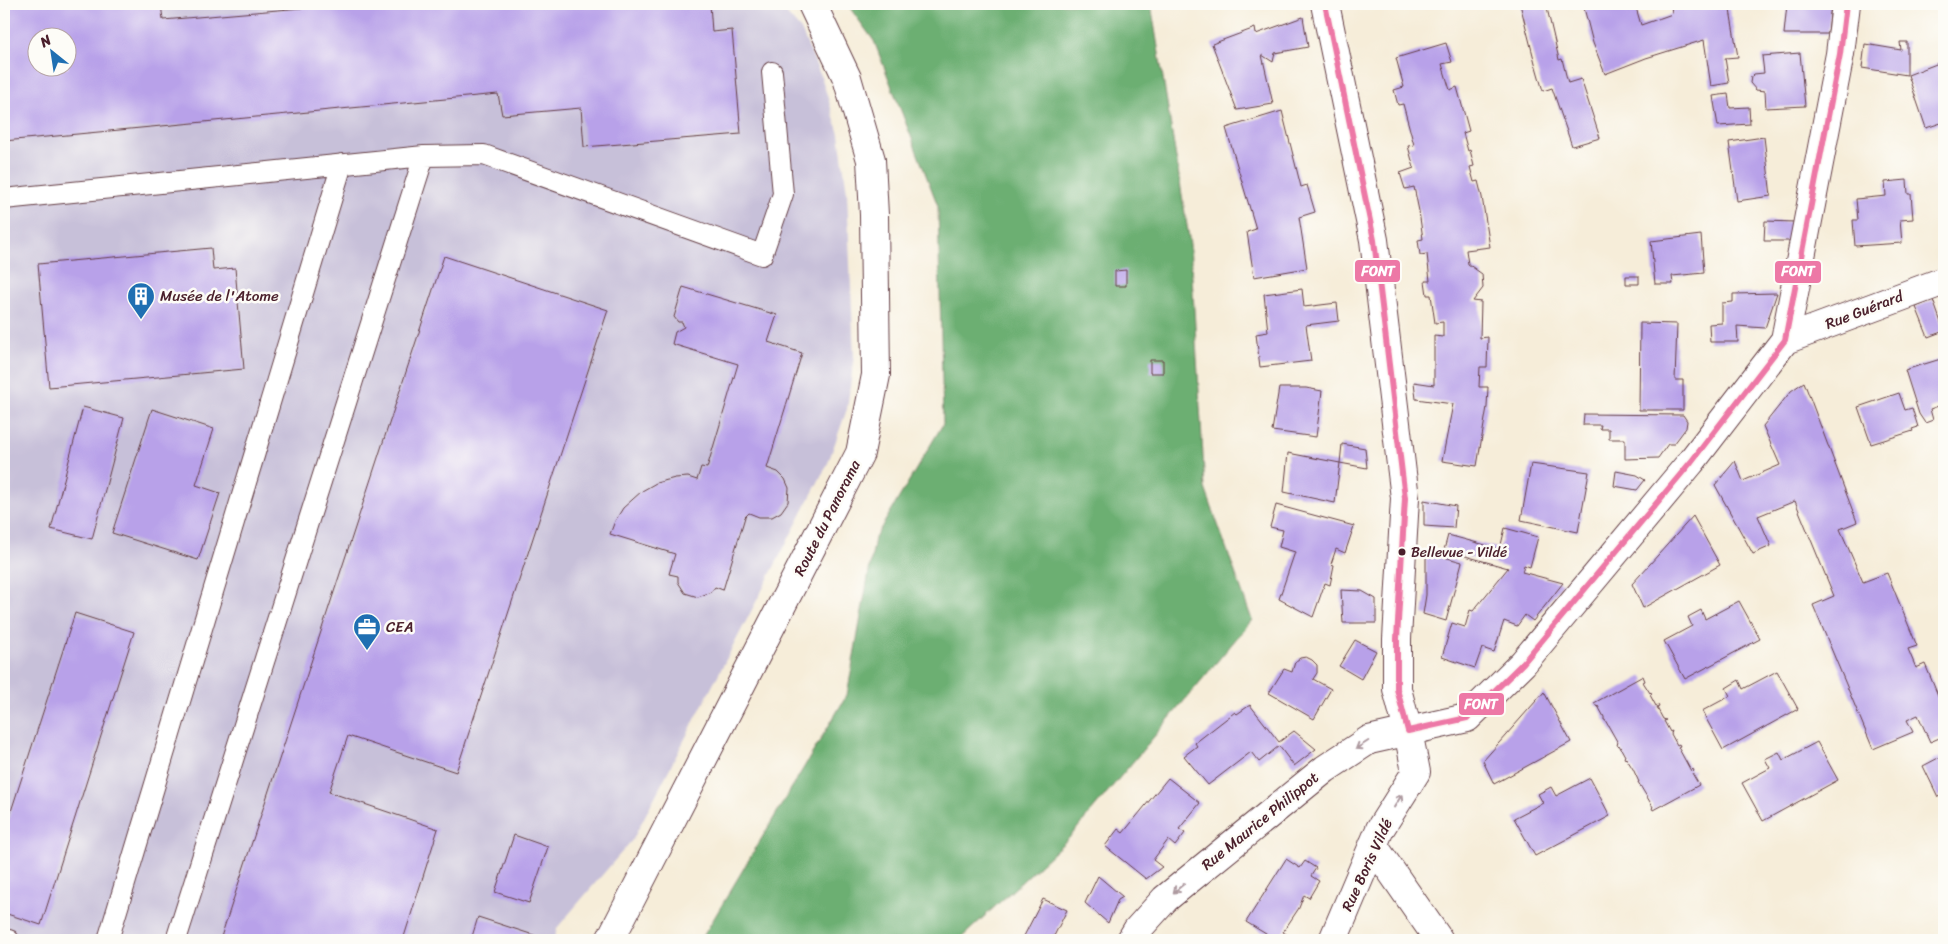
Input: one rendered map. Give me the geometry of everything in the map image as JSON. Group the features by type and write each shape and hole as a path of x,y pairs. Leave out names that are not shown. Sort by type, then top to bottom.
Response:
{"street":[{"name":"Route du Panorama","path":"610,940 860,454 876,375 871,160 847,78 812,4"},
{"name":"Rue Boris Vildé","path":"1325,4 1374,240 1405,498 1397,639 1397,689 1416,772 1380,829 1333,940"},
{"path":"1408,731 1466,718 1523,663 1691,462 1785,340 1840,54 1846,4"},
{"name":"Rue Guérard","path":"1785,340 1944,280"},
{"name":"Rue Maurice Philippot","path":"1131,940 1137,930 1165,899 1306,783 1369,740 1408,731"},
{"path":"1373,845 1439,940"}],"lane":[{"path":"4,199 424,156 484,155 762,254 783,194 772,72"},
{"path":"176,940 424,156"},
{"path":"108,940 342,164"},
{"path":"4,939 9,940"}],"shaded area":[{"name":"CEA","path":"4,4 778,4 801,30 822,79 839,134 847,192 854,357 847,409 828,463 633,839 557,928 554,940 4,940"}],"green space":[{"path":"847,4 1151,4 1190,244 1205,488 1252,620 1069,838 959,940 701,940 847,695 875,538 943,424 938,206 874,41"}],"building":[{"path":"4,4 161,4 163,20 347,4 710,4 712,32 732,30 741,134 584,147 581,108 502,115 498,94 4,141"},
{"path":"1520,4 1546,4 1559,60 1562,59 1568,83 1581,79 1600,138 1572,146 1552,88 1543,91"},
{"path":"1583,4 1635,4 1641,25 1672,14 1671,4 1729,4 1738,57 1725,58 1729,83 1711,86 1704,40 1646,58 1605,74 1593,43"},
{"path":"1787,4 1831,4 1828,34 1784,34"},
{"path":"1303,17 1308,47 1275,53 1273,62 1262,55 1273,104 1237,110 1212,44 1255,28 1256,34"},
{"path":"1900,42 1907,42 1907,75 1862,68 1865,44 1901,50"},
{"path":"1446,43 1452,62 1442,64 1450,90 1457,87 1469,131 1463,133 1474,166 1470,167 1474,182 1478,181 1482,197 1490,247 1466,250 1468,264 1482,274 1483,288 1473,301 1481,302 1480,338 1488,337 1487,367 1480,367 1479,387 1488,387 1487,407 1477,466 1442,461 1453,404 1416,399 1414,382 1434,385 1434,336 1443,337 1443,322 1435,323 1431,295 1427,295 1425,281 1430,281 1427,254 1420,255 1418,240 1423,239 1414,187 1405,189 1400,173 1414,168 1408,146 1414,145 1403,104 1398,105 1394,90 1404,87 1396,58"},
{"path":"1800,53 1805,106 1766,108 1765,91 1756,90 1750,83 1751,77 1754,74 1764,73 1762,56"},
{"path":"1944,61 1944,122 1926,128 1908,75"},
{"path":"1728,94 1730,108 1749,107 1750,124 1718,126 1713,96"},
{"path":"1282,111 1301,187 1307,185 1315,212 1299,217 1307,268 1254,277 1247,232 1256,229 1226,128"},
{"path":"1764,137 1771,196 1737,201 1729,142"},
{"path":"1907,180 1908,194 1911,194 1913,219 1900,220 1902,243 1855,246 1853,220 1858,220 1856,199 1886,196 1885,182"},
{"path":"1765,221 1795,222 1792,241 1764,241"},
{"path":"1701,235 1704,273 1672,276 1673,284 1655,284 1651,241"},
{"name":"Musée de l'Atome","path":"211,248 213,270 235,268 244,369 49,387 38,264"},
{"path":"444,256 608,310 456,772 348,736 329,792 438,829 403,940 220,940"},
{"path":"1126,270 1126,286 1115,286 1115,271"},
{"path":"1626,276 1639,276 1639,284 1626,284"},
{"path":"683,287 777,315 768,342 802,353 767,468 778,472 785,479 789,488 788,502 781,512 772,517 759,517 749,513 745,517 723,590 715,587 711,592 698,597 685,593 678,582 678,576 669,574 675,554 610,534 623,508 642,491 656,483 675,478 688,477 697,480 701,467 707,468 738,364 672,344 675,332 684,327 682,322 678,322 674,317"},
{"path":"1302,289 1304,307 1337,303 1339,321 1306,325 1311,361 1260,367 1256,334 1268,332 1264,294"},
{"path":"1777,293 1765,328 1737,326 1738,342 1710,342 1709,324 1722,323 1722,303 1733,302 1733,294"},
{"path":"1933,300 1944,331 1928,337 1916,307"},
{"path":"1640,323 1677,324 1675,380 1683,380 1683,410 1639,410"},
{"path":"1944,358 1944,404 1930,409 1933,420 1925,423 1919,414 1905,370"},
{"path":"1150,360 1163,360 1163,373 1150,373"},
{"path":"1804,382 1857,522 1840,529 1863,582 1887,573 1917,646 1908,649 1916,668 1925,664 1942,705 1944,736 1930,742 1918,715 1907,720 1913,732 1873,749 1813,605 1834,596 1795,501 1758,516 1771,546 1753,554 1715,485 1735,461 1743,481 1780,465 1763,426 1791,391"},
{"path":"1279,388 1306,388 1322,391 1316,437 1272,431"},
{"path":"1899,393 1905,410 1912,408 1918,427 1912,429 1913,431 1871,444 1858,407"},
{"path":"83,407 124,418 92,539 51,529"},
{"path":"152,409 214,429 196,485 220,493 198,560 112,533"},
{"path":"1584,414 1683,415 1687,421 1686,428 1674,444 1668,444 1658,458 1625,459 1625,439 1609,439 1609,429 1600,429 1601,425 1583,425"},
{"path":"1342,444 1365,448 1367,468 1340,463"},
{"path":"1288,453 1340,463 1335,503 1284,492"},
{"path":"1531,464 1589,472 1578,532 1521,520"},
{"path":"1616,471 1637,475 1645,480 1637,490 1614,486"},
{"path":"1424,500 1456,506 1454,528 1424,526"},
{"path":"1276,505 1354,526 1345,553 1336,549 1331,564 1334,565 1330,585 1325,583 1313,617 1279,599 1295,552 1279,547 1283,530 1270,527"},
{"path":"1693,516 1720,565 1643,608 1632,584"},
{"path":"1505,528 1538,537 1530,567 1524,565 1522,572 1563,583 1533,621 1525,615 1517,626 1504,621 1494,652 1482,648 1475,668 1442,657 1452,623 1465,627 1470,610 1473,611 1508,568 1444,550 1448,535 1500,549"},
{"path":"1426,552 1462,562 1446,621 1423,614 1426,595"},
{"path":"1341,590 1362,591 1376,599 1376,623 1343,623"},
{"path":"1739,601 1760,639 1685,679 1664,641 1692,626 1688,617 1701,610 1705,619"},
{"path":"75,613 134,632 41,925 4,913 4,833"},
{"path":"1355,640 1376,651 1361,679 1339,666"},
{"path":"1306,657 1317,665 1317,673 1313,679 1331,689 1314,719 1269,693 1284,669 1292,672 1295,662 1300,658"},
{"path":"1777,671 1798,709 1723,750 1702,711 1730,696 1726,688 1739,680 1743,689"},
{"path":"1643,676 1645,681 1643,682 1651,692 1652,694 1650,695 1656,706 1658,705 1659,707 1657,708 1663,719 1666,720 1664,721 1670,732 1672,731 1671,734 1677,745 1679,744 1680,746 1678,747 1691,771 1693,769 1692,773 1699,785 1653,810 1633,769 1625,759 1598,706 1594,703"},
{"path":"1544,692 1571,742 1494,784 1483,761"},
{"path":"1250,705 1279,742 1294,731 1316,749 1294,766 1279,746 1259,762 1251,752 1208,785 1184,756 1197,746 1195,743 1235,712 1237,714"},
{"path":"1817,742 1838,780 1763,821 1742,783 1770,768 1765,759 1779,752 1783,760"},
{"path":"1944,755 1944,794 1938,797 1923,766"},
{"path":"1168,778 1200,803 1179,829 1185,833 1175,846 1168,840 1153,860 1162,867 1146,879 1105,846 1118,829 1123,833"},
{"path":"1590,778 1610,816 1535,856 1514,818 1543,803 1538,794 1551,787 1556,796"},
{"path":"514,835 548,847 529,903 495,892"},
{"path":"1286,859 1300,868 1305,861 1316,868 1311,876 1319,881 1309,898 1304,895 1299,908 1283,932 1295,940 1276,940 1246,922"},
{"path":"1098,876 1123,897 1118,900 1108,923 1085,903"},
{"path":"1043,899 1067,910 1052,940 1028,940 1023,938"},
{"path":"478,917 549,940 471,940"}],"transit line":[{"name":"FONT","path":"1325,4 1374,240 1405,498 1397,639 1397,689 1408,731 1467,718 1523,663 1691,462 1785,340 1840,54 1846,4"}],"place":[{"name":"Musée de l'Atome","path":"141,320"},
{"name":"Bellevue - Vildé","path":"1402,552"},
{"name":"CEA","path":"367,651"}]}
